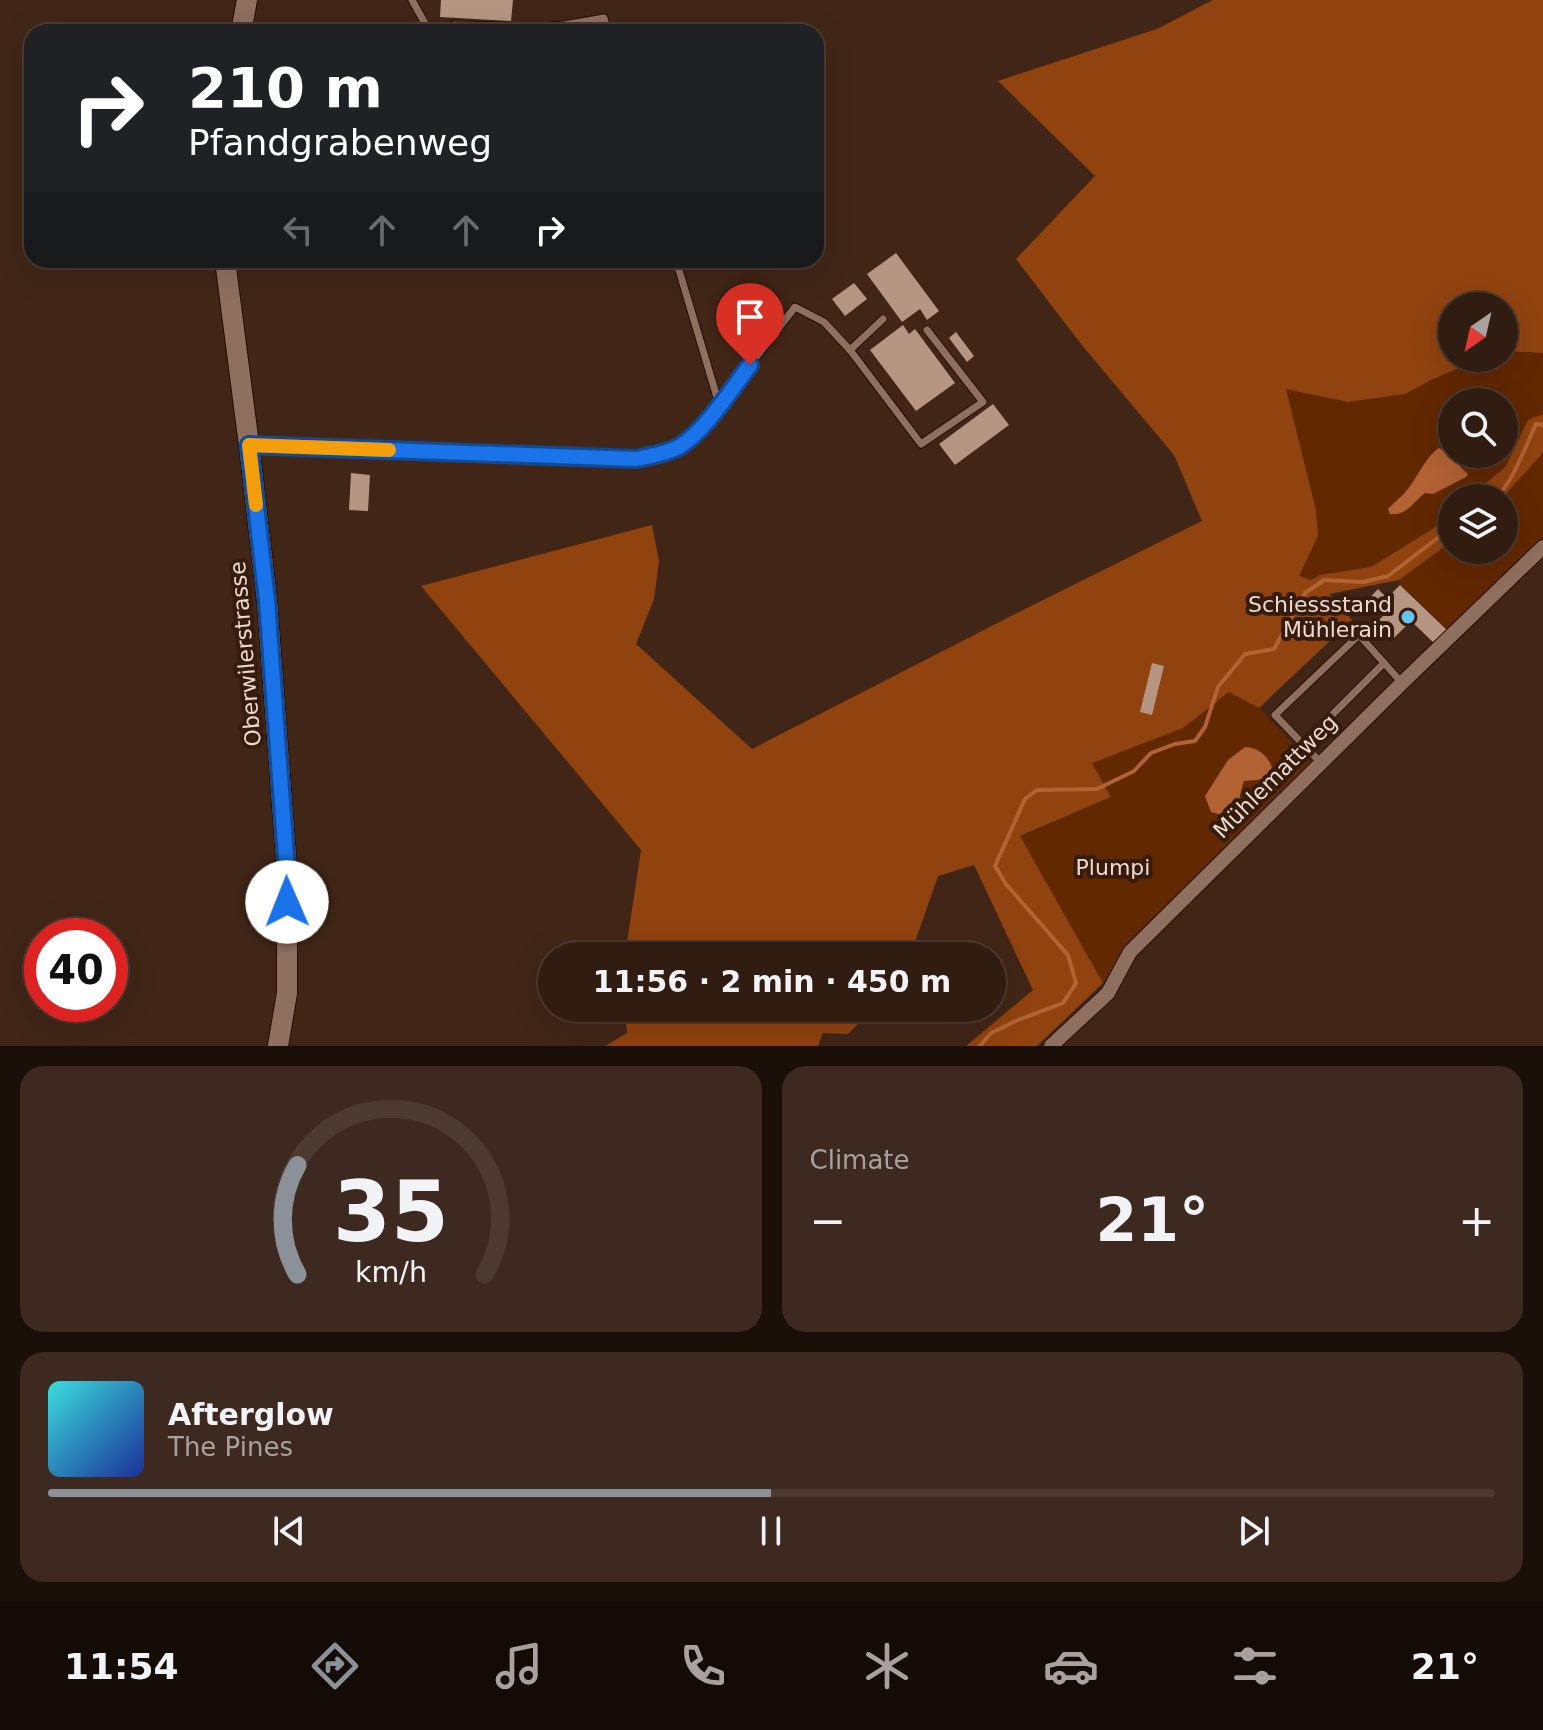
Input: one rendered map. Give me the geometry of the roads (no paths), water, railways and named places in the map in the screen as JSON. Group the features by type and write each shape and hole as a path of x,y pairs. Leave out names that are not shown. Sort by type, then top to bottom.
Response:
{"street":[{"path":"242,24 247,0"},
{"name":"Oberwilerstrasse","path":"226,268 267,601 287,871 287,993 278,1046"},
{"name":"Mühlemattweg","path":"1051,1046 1108,993 1130,952 1543,547"}],"lane":[{"path":"412,0 425,24"},
{"path":"570,24 604,18 606,24"},
{"path":"678,268 719,404"},
{"path":"249,445 636,459 663,453 694,435 795,307 824,322 850,350 921,444 983,402 927,330"},
{"path":"850,350 883,319"},
{"path":"1321,763 1275,715 1359,635 1402,683"},
{"path":"1303,744 1384,663"}],"waterway":[{"path":"1507,484 1536,424 1543,425"},
{"path":"980,1046 991,1033 1063,1003 1076,983 1068,955 1006,884 995,866 1025,799 1037,790 1097,789 1134,771 1151,753 1195,741 1205,727 1218,687 1245,654 1274,649 1305,593 1324,580 1363,582 1388,576 1438,538"}],"place":[{"name":"Schiessstand Mühlerain","path":"1408,617"}],"park label":[{"name":"Plumpi","path":"1113,867"}]}
